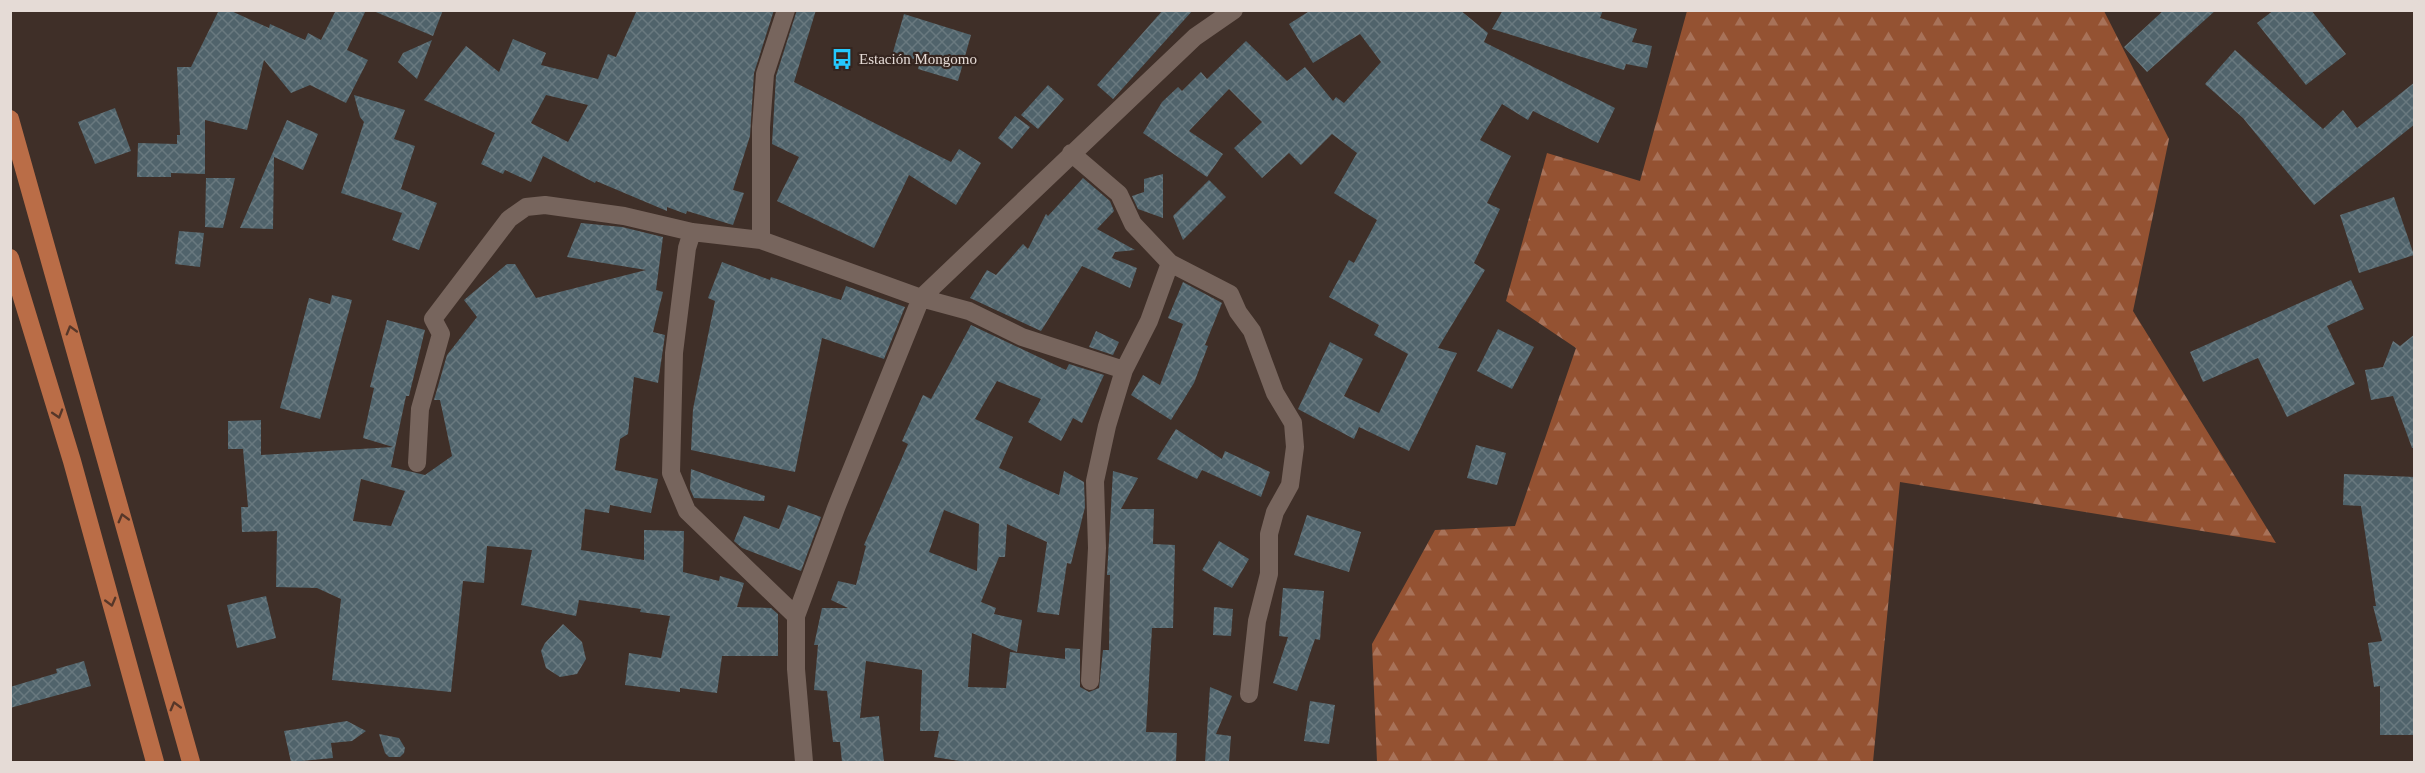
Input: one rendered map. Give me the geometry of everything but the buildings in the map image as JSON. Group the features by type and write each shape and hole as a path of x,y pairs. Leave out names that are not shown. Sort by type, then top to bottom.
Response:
{"main road":[{"path":"10,118 191,762"},
{"path":"10,258 72,461 155,762"}],"street":[{"path":"761,240 761,127 765,74 786,10"},
{"path":"804,762 796,669 796,616 836,508 921,298 1195,37 1234,10"},
{"path":"1071,153 1119,194 1133,224 1170,262 1230,294 1238,312 1252,331 1275,393 1293,423 1295,447 1290,485 1275,512 1269,534 1269,574 1257,621 1249,694"},
{"path":"417,463 420,409 441,334 432,319 509,219 526,207 545,205 624,216 692,232 761,240 921,298 969,311 1022,337 1124,370"},
{"path":"692,232 687,248 674,353 671,473 687,511 796,616"},
{"path":"1090,681 1097,548 1095,481 1107,426 1124,370 1149,321 1170,262"}],"green space":[{"path":"1687,11 2104,11 2169,139 2133,311 2276,543 1900,482 1873,762 1377,762 1372,644 1435,530 1515,526 1576,348 1506,301 1547,153 1640,181"}],"place":[{"name":"Estación Mongomo","path":"842,59"}]}
